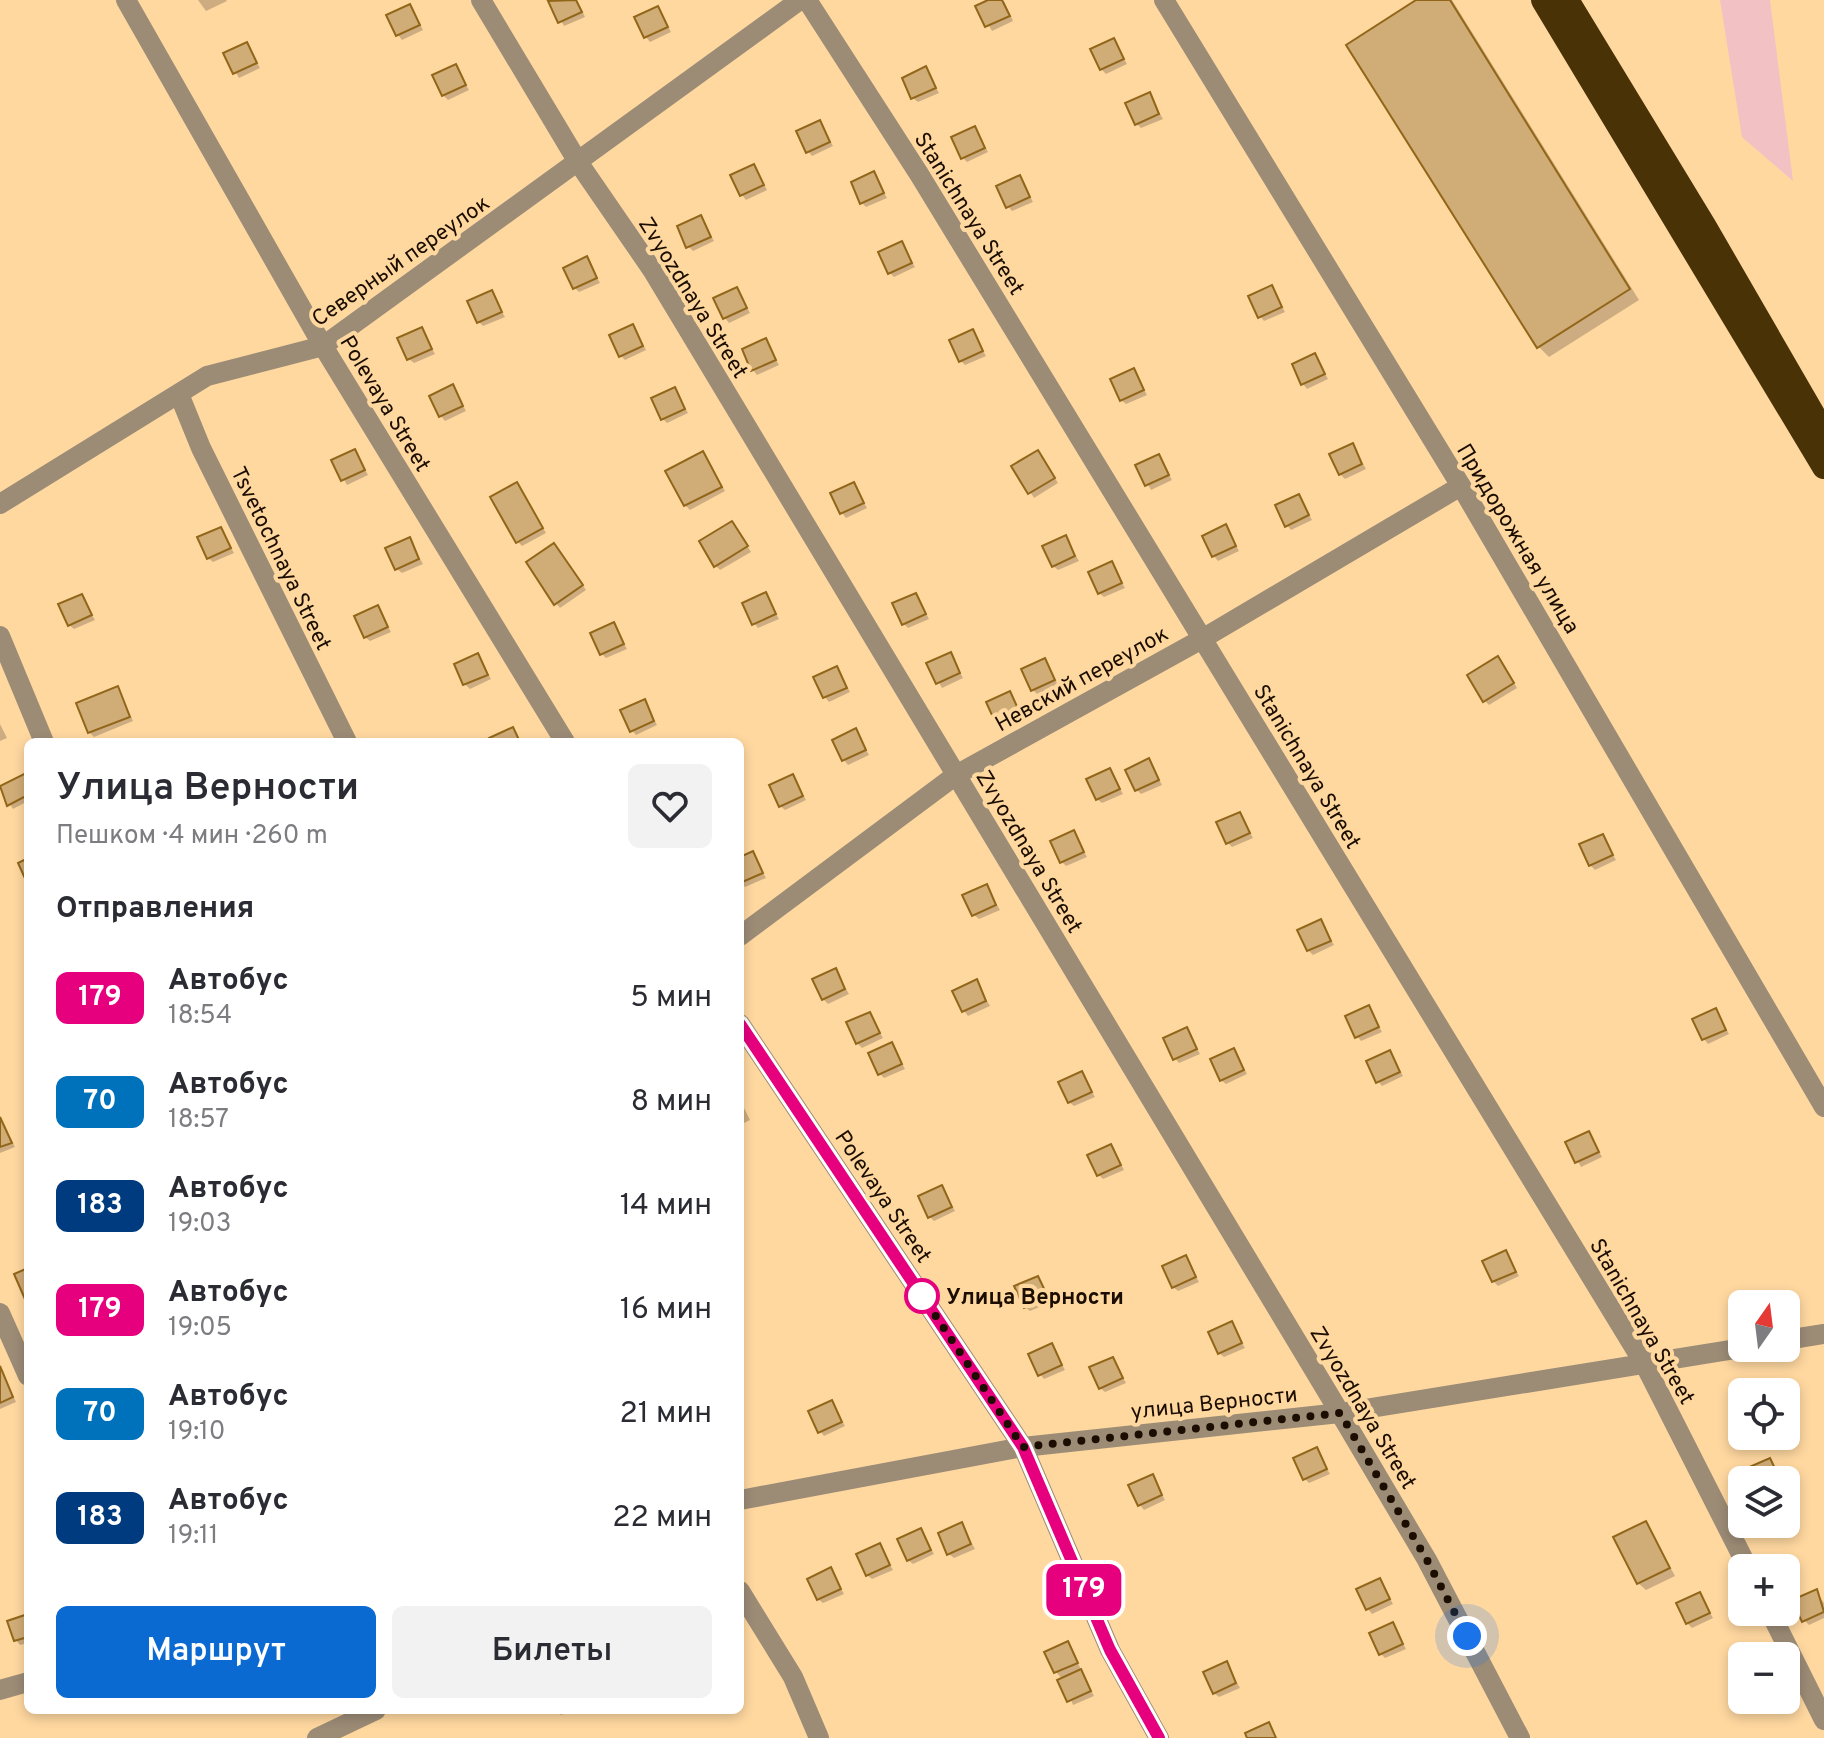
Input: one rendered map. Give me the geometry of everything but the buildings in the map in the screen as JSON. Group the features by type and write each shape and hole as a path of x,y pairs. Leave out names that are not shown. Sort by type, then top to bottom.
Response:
{"highway":[{"path":"1543,0 1824,467"},
{"path":"1567,0 1705,227 1824,433"}],"street":[{"name":"Polevaya Street","path":"126,0 323,346 563,738"},
{"name":"Zvyozdnaya Street","path":"481,0 578,162 653,271 1340,1413 1427,1560 1520,1738"},
{"name":"Северный переулок","path":"0,504 207,376 323,346 800,0"},
{"name":"Stanichnaya Street","path":"807,0 927,187 1645,1365 1741,1554"},
{"name":"Придорожная улица","path":"1164,0 1461,486 1824,1107"},
{"name":"Tsvetochnaya Street","path":"179,394 201,448 345,738"},
{"name":"Невский переулок","path":"744,933 956,775 1202,639 1461,486"},
{"path":"0,636 42,738"},
{"name":"Polevaya Street","path":"744,1030 1023,1447 1110,1650 1159,1738"},
{"path":"0,1313 24,1367"},
{"path":"1800,1338 1824,1334"},
{"name":"улица Верности","path":"744,1499 1023,1447 1340,1413 1728,1350"},
{"path":"744,1597 793,1677 819,1738"},
{"path":"1777,1626 1824,1720"},
{"path":"0,1690 24,1683"},
{"path":"317,1738 368,1714"}],"shaded area":[{"path":"1720,0 1770,0 1793,181 1742,137"}],"bus line":[{"name":"179","path":"744,1030 1023,1447 1110,1650 1159,1738"}],"place":[{"name":"Улица Верности","path":"922,1296"}],"route":[{"path":"922,1296 917,1288 1023,1447 1340,1413 1427,1560 1467,1636"}]}
